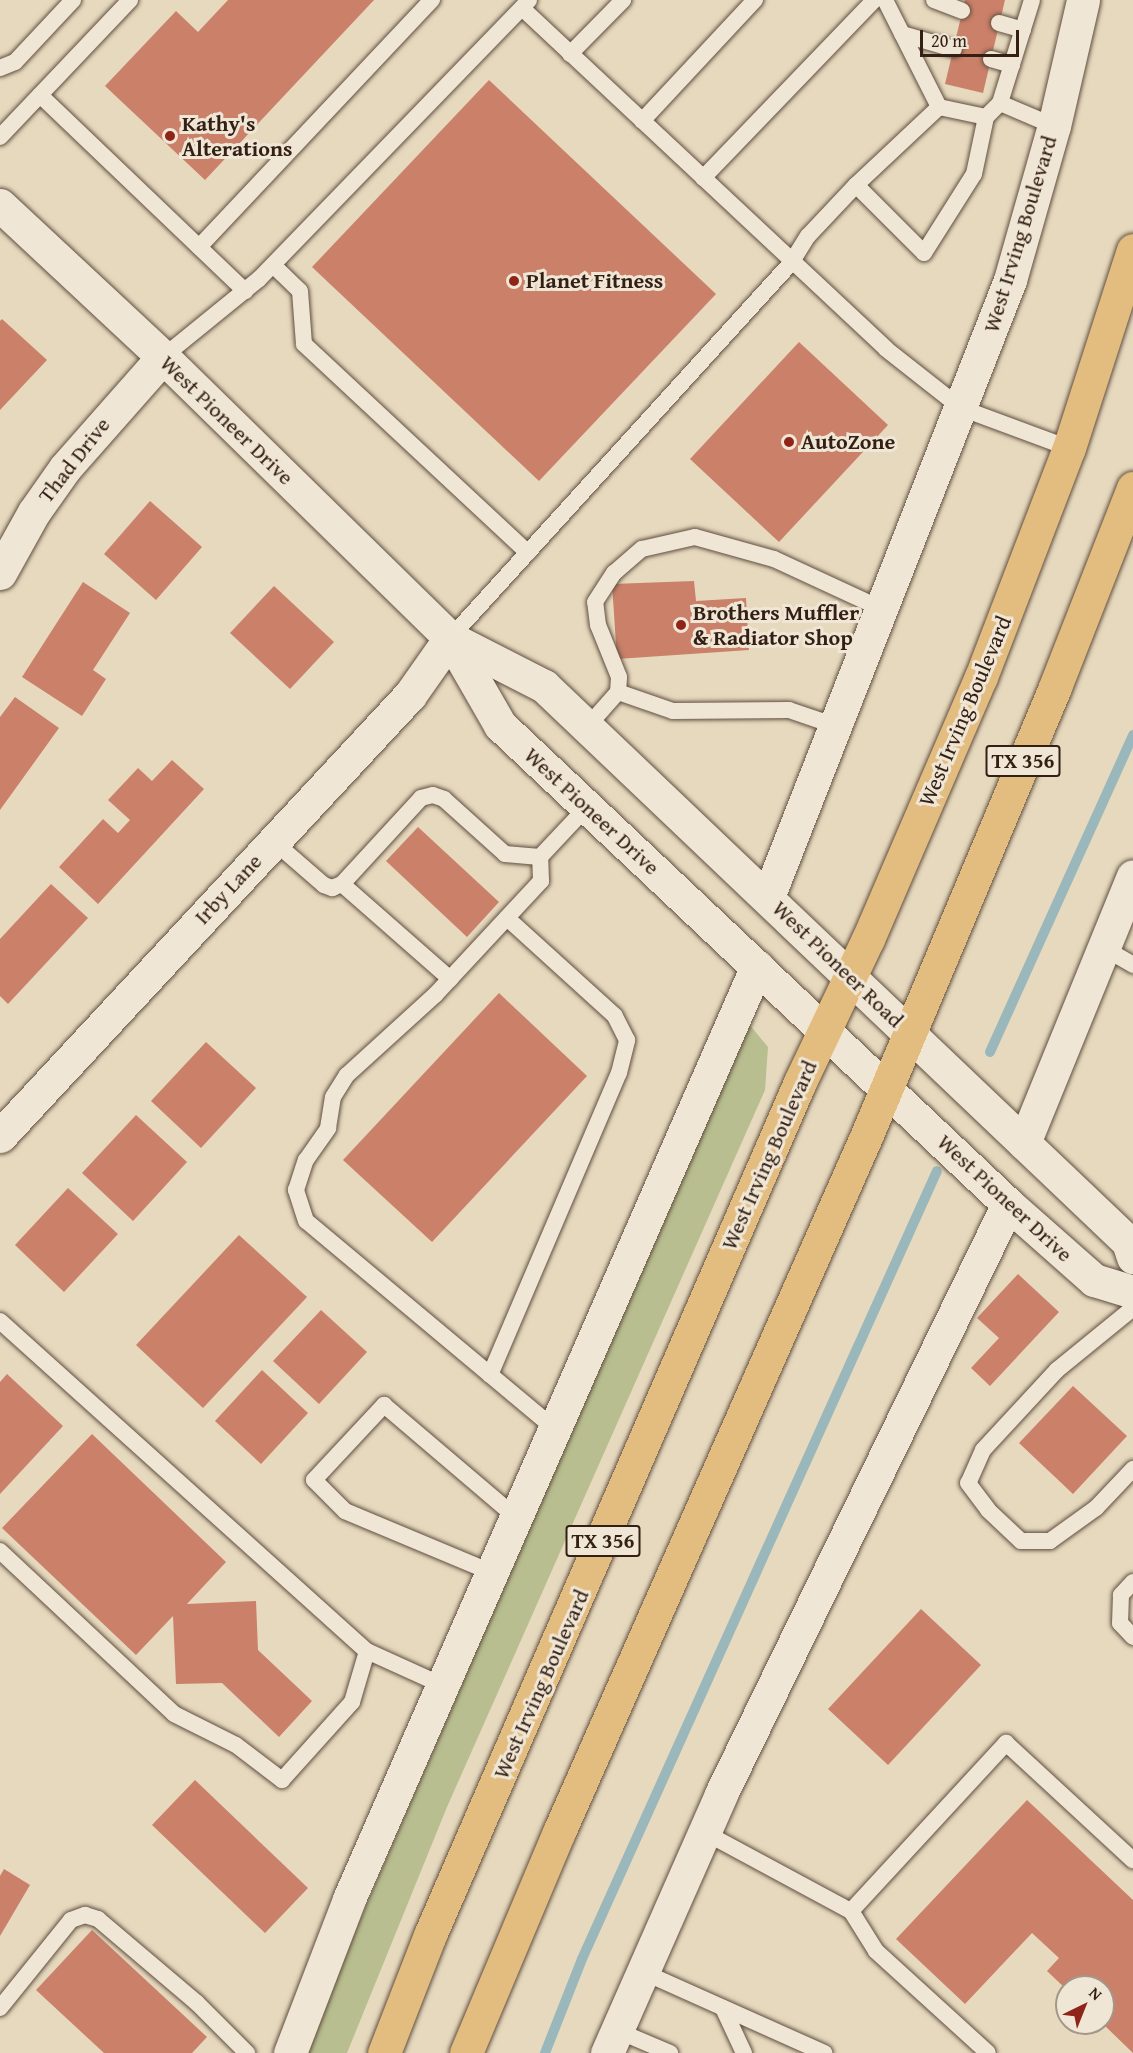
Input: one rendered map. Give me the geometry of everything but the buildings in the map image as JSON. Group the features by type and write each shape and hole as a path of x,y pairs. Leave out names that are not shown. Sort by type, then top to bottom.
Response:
{"main road":[{"name":"West Irving Boulevard","path":"384,2053 435,1925 981,677 1069,448 1133,250"},
{"name":"TX 356","path":"466,2053 559,1832 886,1087 1055,687 1133,488"}],"street":[{"name":"West Irving Boulevard","path":"768,897 1010,279 1054,126 1083,0"},
{"name":"West Pioneer Drive","path":"0,205 163,357 450,638 500,725 757,966"},
{"name":"Thad Drive","path":"0,573 34,512 65,468 163,357"},
{"name":"West Pioneer Drive","path":"450,638 544,686 768,897"},
{"name":"Irby Lane","path":"0,1136 272,840 410,694 450,638"},
{"path":"1024,1143 1133,876"},
{"name":"West Pioneer Road","path":"768,897 909,1032"},
{"path":"290,2053 348,1899 444,1686 757,966 886,1087"},
{"path":"909,1032 1128,1242 1133,1257"},
{"name":"West Pioneer Drive","path":"886,1087 1008,1204 1094,1280 1133,1292"},
{"path":"611,2042 704,1832 1008,1204"}],"lane":[{"path":"0,68 15,63 74,0"},
{"path":"0,137 130,0"},
{"path":"199,247 432,0"},
{"path":"570,54 622,0"},
{"path":"642,121 755,0"},
{"path":"703,177 874,0"},
{"path":"885,0 939,107"},
{"path":"934,0 962,10"},
{"path":"856,186 924,252 975,174 986,117 1000,103 1032,0"},
{"path":"163,357 245,291 273,265 525,4 570,54 703,177 791,264 886,349 961,408 1069,448"},
{"path":"999,23 1023,30"},
{"path":"902,34 954,49"},
{"path":"991,58 1012,65"},
{"path":"39,95 245,291"},
{"path":"1000,103 1054,126"},
{"path":"939,107 986,117"},
{"path":"450,638 791,264 808,236 856,186 939,107"},
{"path":"273,265 300,291 304,344 528,553"},
{"path":"587,727 618,692 619,677 598,625 595,602 614,573 642,549 696,537 774,559 882,609"},
{"path":"618,692 673,711 789,710 836,726"},
{"path":"272,840 324,885 332,888 342,884 421,798 433,795 444,800 505,854 540,857"},
{"path":"555,1429 306,1221 296,1190 306,1160 328,1128 333,1097 347,1075 450,979 507,918 541,880 540,857 587,807"},
{"path":"342,884 450,979"},
{"path":"490,1375 619,1073 627,1041 615,1016 507,918"},
{"path":"1104,948 1133,965"},
{"path":"1133,1308 1057,1370 983,1450 969,1483 988,1510 1021,1541 1050,1541 1096,1508 1133,1469"},
{"path":"0,1321 367,1651 444,1686"},
{"path":"493,1573 345,1510 314,1480 384,1405 517,1518"},
{"path":"0,1551 174,1714 236,1745 282,1780 352,1702 367,1651"},
{"path":"1133,1582 1121,1595 1120,1623 1133,1637"},
{"path":"851,1911 1006,1743 1133,1860"},
{"path":"704,1832 851,1911 876,1951 988,2053"},
{"path":"0,2008 71,1920 85,1915 98,1919 197,2003 247,2053"},
{"path":"641,1971 824,2053"},
{"path":"723,2008 744,2053"},
{"path":"611,2042 670,2053"}],"green space":[{"path":"748,1023 768,1047 765,1090 447,1807 347,2053 308,2053 347,1950"}],"waterway":[{"path":"990,1052 1133,735"},
{"path":"545,2053 582,1959 937,1171"}],"place":[{"name":"Kathy's Alterations","path":"170,136"},
{"name":"Planet Fitness","path":"514,281"},
{"name":"AutoZone","path":"789,442"},
{"name":"Brothers Muffler & Radiator Shop","path":"681,625"}]}
